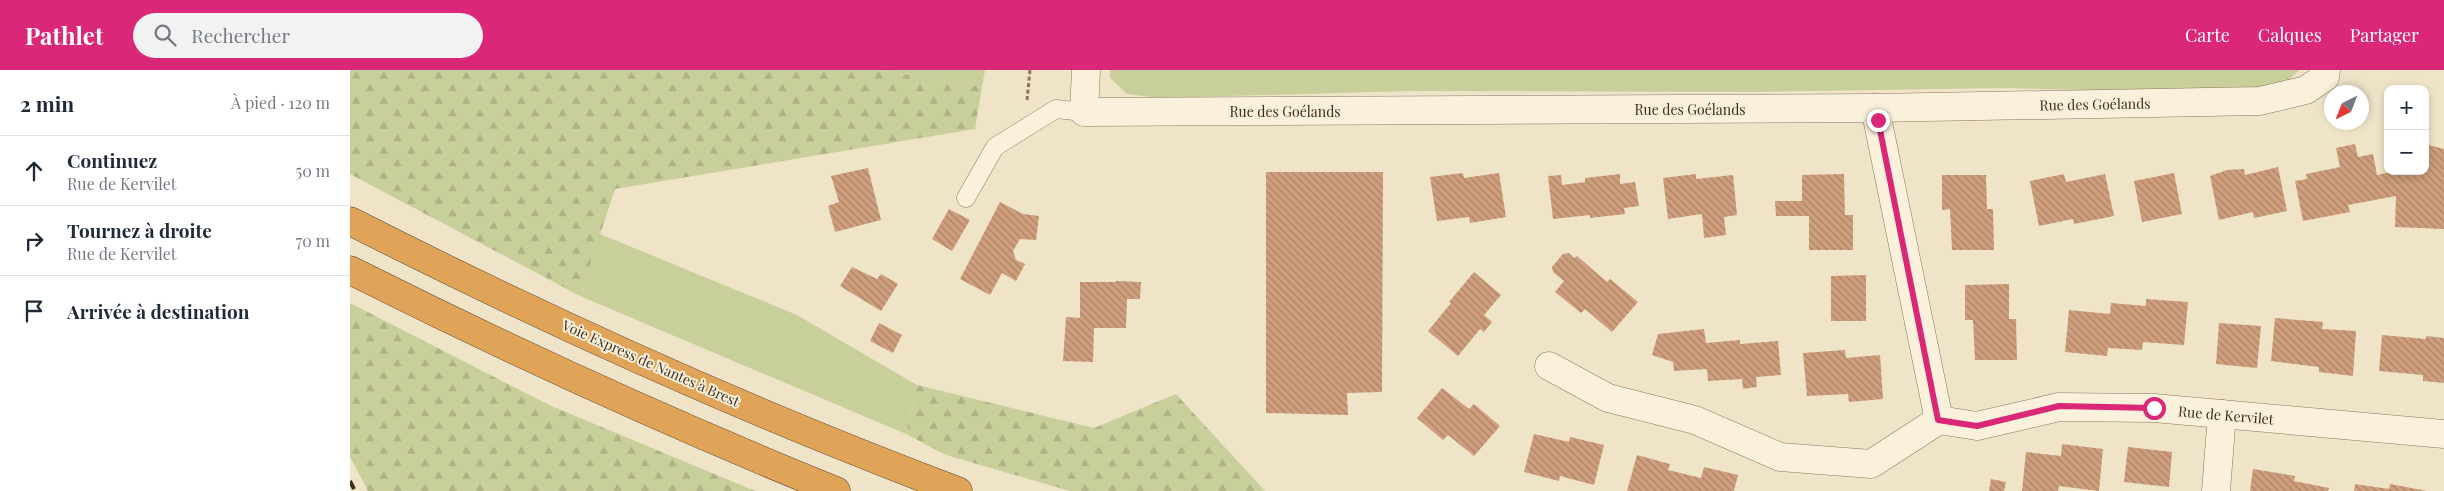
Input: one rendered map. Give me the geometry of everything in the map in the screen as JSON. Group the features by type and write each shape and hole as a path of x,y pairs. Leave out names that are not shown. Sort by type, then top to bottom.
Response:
{"highway":[{"name":"Voie Express de Nantes à Brest","path":"350,221 432,263 614,348 805,431 958,491"},
{"path":"350,270 569,376 676,424 836,491"}],"street":[{"path":"1084,112 1086,70"},
{"name":"Rue des Goélands","path":"1084,112 1875,108 2260,101 2306,90 2325,77 2326,70"},
{"path":"1549,366 1608,398 1695,420 1780,457 1871,464 1938,420 1875,108"},
{"name":"Rue de Kervilet","path":"1938,420 1977,426 2059,406 2154,408 2444,434"},
{"path":"2216,491 2222,414"}],"lane":[{"path":"966,198 996,147 1056,109 1084,112"}],"green space":[{"path":"350,70 879,70 982,87 975,129 615,189 580,296 350,174"},
{"path":"879,70 985,70 982,87"},
{"path":"1110,70 2300,70 2289,79 2267,87 2121,91 2002,88 1749,92 1411,91 1159,98 1127,94 1110,78"},
{"path":"600,234 797,315 917,385 906,434 580,296"},
{"path":"350,303 549,405 755,491 368,491 350,457"},
{"path":"917,385 1094,428 1176,394 1265,491 1070,491 946,455 906,434"}],"building":[{"path":"2355,144 2358,157 2373,154 2377,175 2384,173 2384,175 2429,175 2429,145 2444,149 2444,229 2395,227 2396,196 2348,205 2350,212 2303,221 2295,181 2307,179 2306,174 2340,167 2336,148"},
{"path":"2278,167 2287,211 2254,218 2253,212 2219,220 2210,176 2227,170 2244,169 2245,175"},
{"path":"868,168 881,220 835,232 828,206 839,202 831,176"},
{"path":"1266,172 1383,172 1382,392 1347,393 1348,415 1266,413"},
{"path":"1463,173 1464,178 1499,173 1506,217 1470,223 1469,217 1437,221 1430,177"},
{"path":"2174,173 2182,214 2142,222 2134,181"},
{"path":"1620,174 1620,184 1635,182 1639,206 1624,208 1625,214 1590,218 1590,215 1553,219 1548,176 1561,175 1562,185 1585,182 1585,178"},
{"path":"1696,174 1696,179 1733,175 1737,215 1724,217 1726,235 1704,238 1702,214 1668,219 1663,178"},
{"path":"1844,174 1845,215 1853,215 1853,250 1809,250 1809,216 1776,216 1775,201 1802,201 1802,175"},
{"path":"2064,174 2066,182 2105,174 2114,216 2074,224 2073,219 2039,226 2030,181"},
{"path":"1942,175 1986,175 1987,209 1993,209 1994,250 1952,250 1950,209 1942,210"},
{"path":"1000,202 1023,214 1039,216 1036,240 1020,239 1013,251 1016,260 1025,264 1016,281 1002,273 990,295 960,279"},
{"path":"949,209 970,220 952,251 932,239"},
{"path":"1569,253 1574,258 1577,256 1607,282 1610,279 1638,302 1612,332 1585,309 1581,313 1555,292 1564,281 1553,272 1552,267 1563,254"},
{"path":"852,267 877,279 881,274 898,284 881,311 840,286"},
{"path":"1474,272 1501,295 1484,315 1492,322 1484,332 1480,329 1458,356 1428,331"},
{"path":"1866,275 1866,321 1831,321 1831,276"},
{"path":"1080,282 1141,282 1140,299 1127,299 1126,328 1094,328 1093,362 1063,361 1066,317 1080,318"},
{"path":"2009,284 2009,319 2016,319 2017,360 1975,360 1973,320 1965,320 1965,285"},
{"path":"2146,299 2188,302 2184,345 2143,342 2142,350 2108,348 2107,356 2065,352 2069,310 2110,314 2111,303 2146,306"},
{"path":"2275,318 2323,322 2322,329 2356,331 2353,376 2319,372 2319,367 2271,361"},
{"path":"879,323 902,335 893,353 870,341"},
{"path":"2219,323 2261,326 2257,368 2216,364"},
{"path":"1704,329 1706,343 1740,340 1740,344 1778,341 1781,375 1756,377 1757,387 1743,389 1742,379 1708,381 1707,369 1674,371 1673,362 1652,355 1658,334"},
{"path":"2382,335 2426,339 2426,336 2444,338 2444,383 2423,381 2423,375 2379,371"},
{"path":"1845,350 1846,358 1880,355 1883,399 1849,402 1848,394 1807,396 1803,353"},
{"path":"1442,388 1469,409 1474,404 1500,426 1474,456 1448,435 1443,440 1417,418"},
{"path":"1534,434 1569,442 1570,437 1604,445 1594,485 1560,476 1559,481 1524,472"},
{"path":"2062,444 2103,449 2099,491 2059,486 2058,491 2022,491 2026,452 2061,456"},
{"path":"2128,447 2172,452 2169,487 2124,482"},
{"path":"1637,455 1670,464 1668,470 1701,478 1704,467 1738,475 1734,491 1627,491"},
{"path":"2253,469 2295,476 2294,481 2329,488 2328,491 2250,491"},
{"path":"1991,479 2006,482 2004,491 1989,491"},
{"path":"2355,484 2389,489 2390,484 2427,491 2354,491"}],"railway":[{"path":"350,481 355,491"}],"route":[{"path":"1878,120 1938,420 1977,426 2059,406 2154,408"}]}
